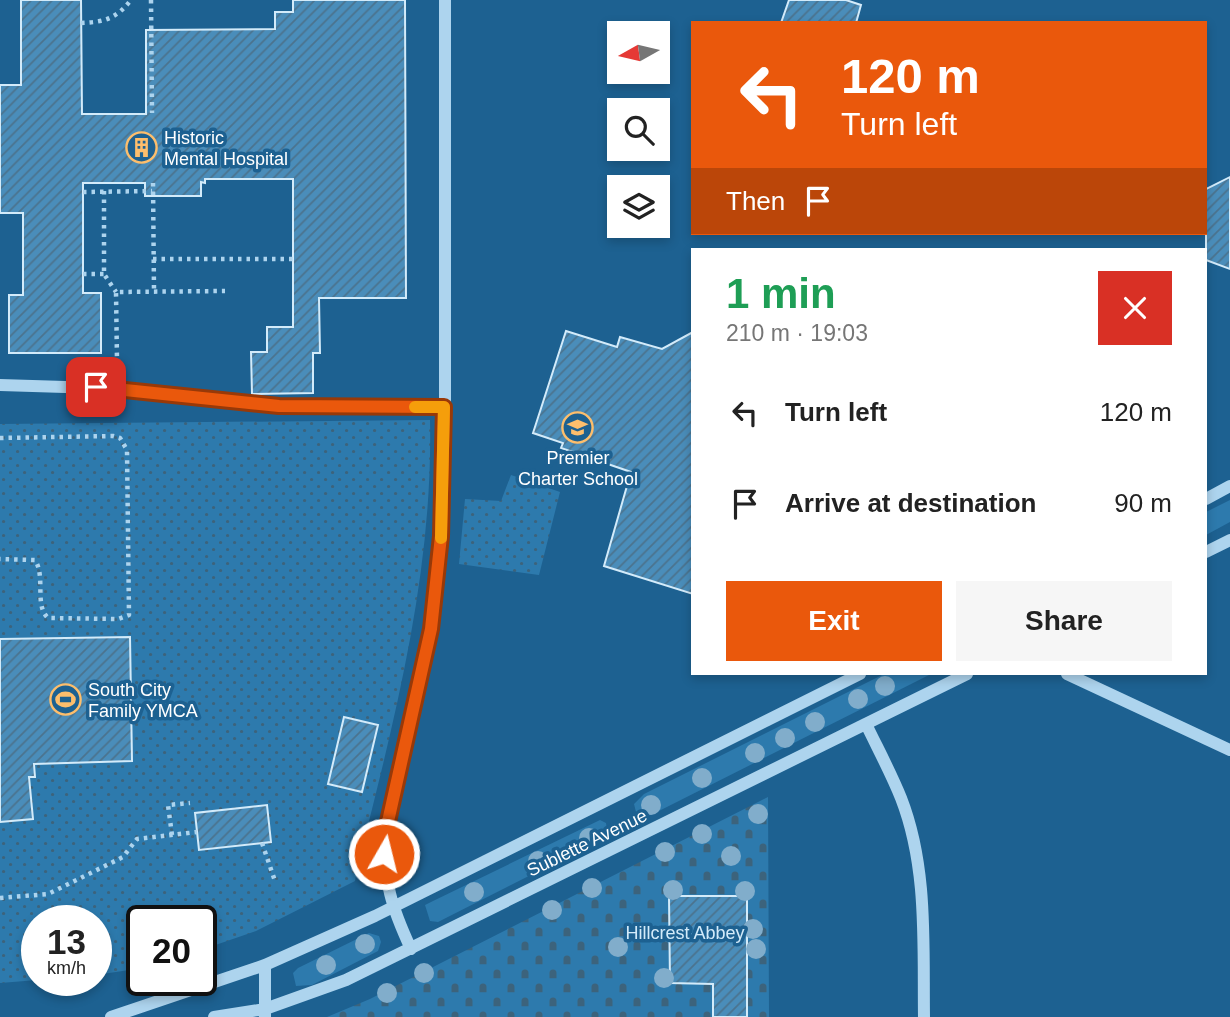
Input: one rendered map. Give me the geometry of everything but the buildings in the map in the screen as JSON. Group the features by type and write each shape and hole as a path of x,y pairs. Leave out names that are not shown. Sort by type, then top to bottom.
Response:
{"street":[{"path":"411,949 392,908 387,890 385,835 431,629 441,536 445,0"},
{"path":"0,385 130,388 279,406 444,407"},
{"path":"1207,498 1230,486"},
{"path":"1207,552 1230,540"},
{"name":"Sublette Avenue","path":"111,1017 265,965 392,908 858,675"},
{"name":"Sublette Avenue","path":"214,1017 265,1013 346,980 965,675"},
{"path":"1068,675 1230,750"},
{"path":"866,724 902,798 912,836 922,888 924,1017"},
{"path":"265,965 265,1013"}],"path":[{"path":"81,23 104,22 115,16 131,0"},
{"path":"151,0 152,113"},
{"path":"153,183 154,292"},
{"path":"95,370 109,369 117,360 116,292 104,274 104,191"},
{"path":"83,192 153,191"},
{"path":"153,259 293,259"},
{"path":"83,274 104,274"},
{"path":"116,292 225,291"},
{"path":"0,438 120,438 127,450 129,615 118,618 48,618 42,611 40,572 35,560 2,559 5,569"},
{"path":"172,835 169,805 190,803"},
{"path":"0,898 48,894 123,857 136,839 197,832"},
{"path":"262,843 275,881"}],"green space":[{"path":"430,420 426,527 420,580 390,737 364,841 367,865 356,874 355,881 256,931 217,944 217,905 126,905 126,970 112,973 112,905 21,905 21,981 0,983 0,424"},
{"path":"511,475 560,492 539,575 459,564 465,499 501,501"},
{"path":"1230,500 1230,522 1207,534 1207,512"},
{"path":"882,675 929,675 651,815 643,816 636,812 634,804 644,794"},
{"name":"Hillcrest Abbey","path":"768,797 769,1017 327,1017 370,999"},
{"path":"600,820 606,823 607,830 600,840 438,922 430,921 425,905"},
{"path":"369,933 379,936 381,942 378,951 312,985 296,986 293,973 298,968"}],"slow traffic":[{"path":"415,407 444,407 441,538"}],"place":[{"name":"Historic Mental Hospital","path":"141,148"},
{"name":"Premier Charter School","path":"578,427"},
{"name":"South City Family YMCA","path":"65,700"}],"route":[{"path":"96,387 130,388 255,405 444,407 441,536 431,629 411,729 385,835 384,854"}]}
